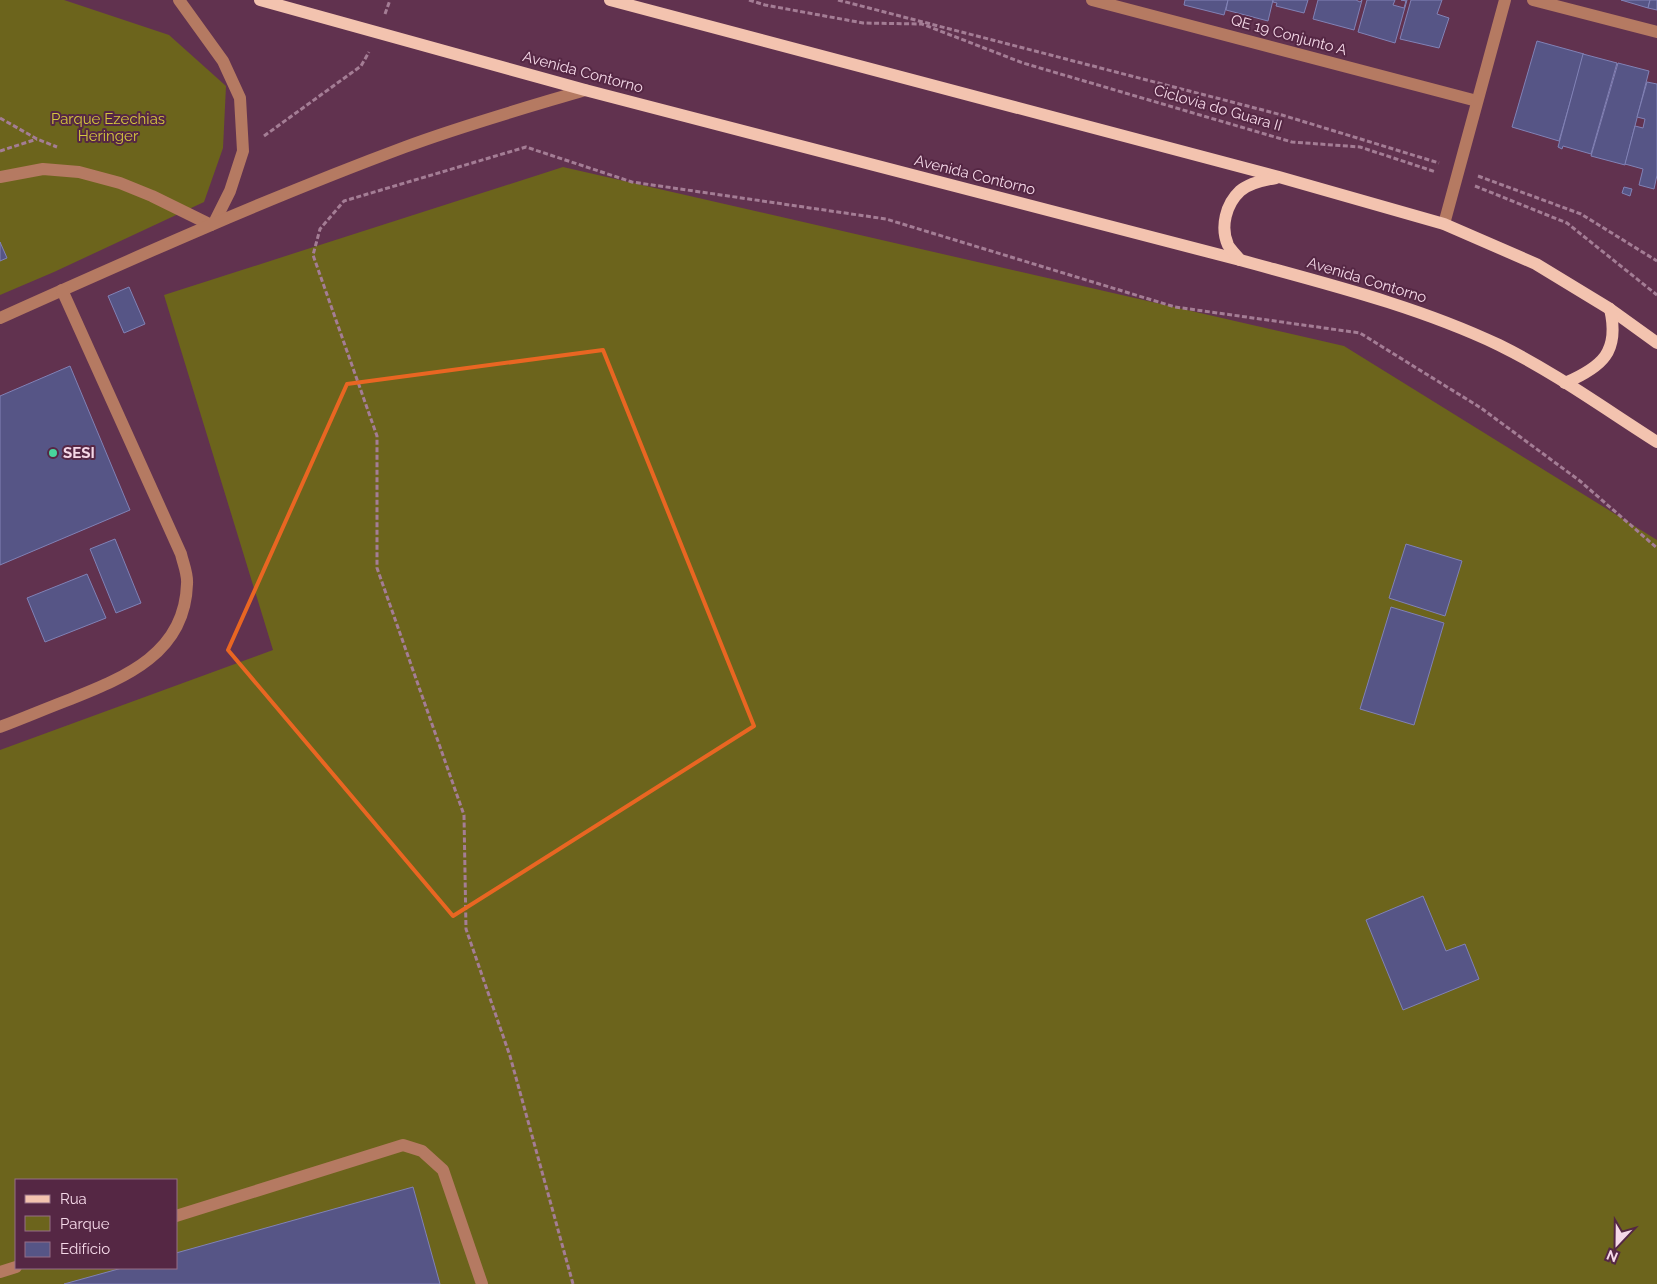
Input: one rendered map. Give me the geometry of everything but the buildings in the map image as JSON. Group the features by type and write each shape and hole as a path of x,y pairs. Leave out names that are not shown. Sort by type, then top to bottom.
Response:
{"main road":[{"name":"Avenida Contorno","path":"260,0 585,90 1240,260 1346,290 1428,316 1499,346 1566,383 1657,442"},
{"path":"610,0 1279,177 1444,224 1536,264 1610,309 1657,343"},
{"path":"1240,260 1228,244 1224,225 1229,206 1241,190 1258,182 1279,177"},
{"path":"1566,383 1598,366 1607,353 1612,339 1613,324 1610,309"}],"street":[{"path":"179,0 224,61 240,98 243,151 230,191 212,224"},
{"name":"QE 19 Conjunto A","path":"1092,0 1477,102"},
{"path":"1444,224 1505,0"},
{"path":"1533,0 1657,32"},
{"path":"0,318 212,224 405,147 467,125 585,90"},
{"path":"0,177 43,169 79,172 120,183 212,224"},
{"path":"0,727 116,681 148,661 172,635 185,606 188,582 180,554 62,290"},
{"path":"178,1215 403,1145 422,1151 442,1170 482,1284"},
{"path":"0,1272 15,1267"}],"path":[{"path":"243,151 361,66 380,33 390,0"},
{"name":"Ciclovia do Guara II","path":"749,0 765,5 863,22 922,24 1023,62 1292,142 1360,147 1458,174 1567,223 1657,295"},
{"path":"838,0 1282,115 1581,214 1657,262"},
{"path":"0,151 37,139"},
{"path":"573,1284 510,1056 466,929 464,814 377,568 377,436 313,255 320,229 344,201 526,147 632,182 886,220 1175,307 1360,333 1481,408 1580,481 1657,548"}],"highlighted area":[{"path":"603,350 754,726 453,916 228,650 347,384"}],"green space":[{"name":"Parque Ezechias Heringer","path":"0,0 64,0 169,35 226,86 223,148 204,202 0,295"},
{"path":"563,167 1344,346 1657,540 1657,1284 0,1284 0,750 273,650 164,295"}],"place":[{"name":"SESI","path":"53,453"}]}
